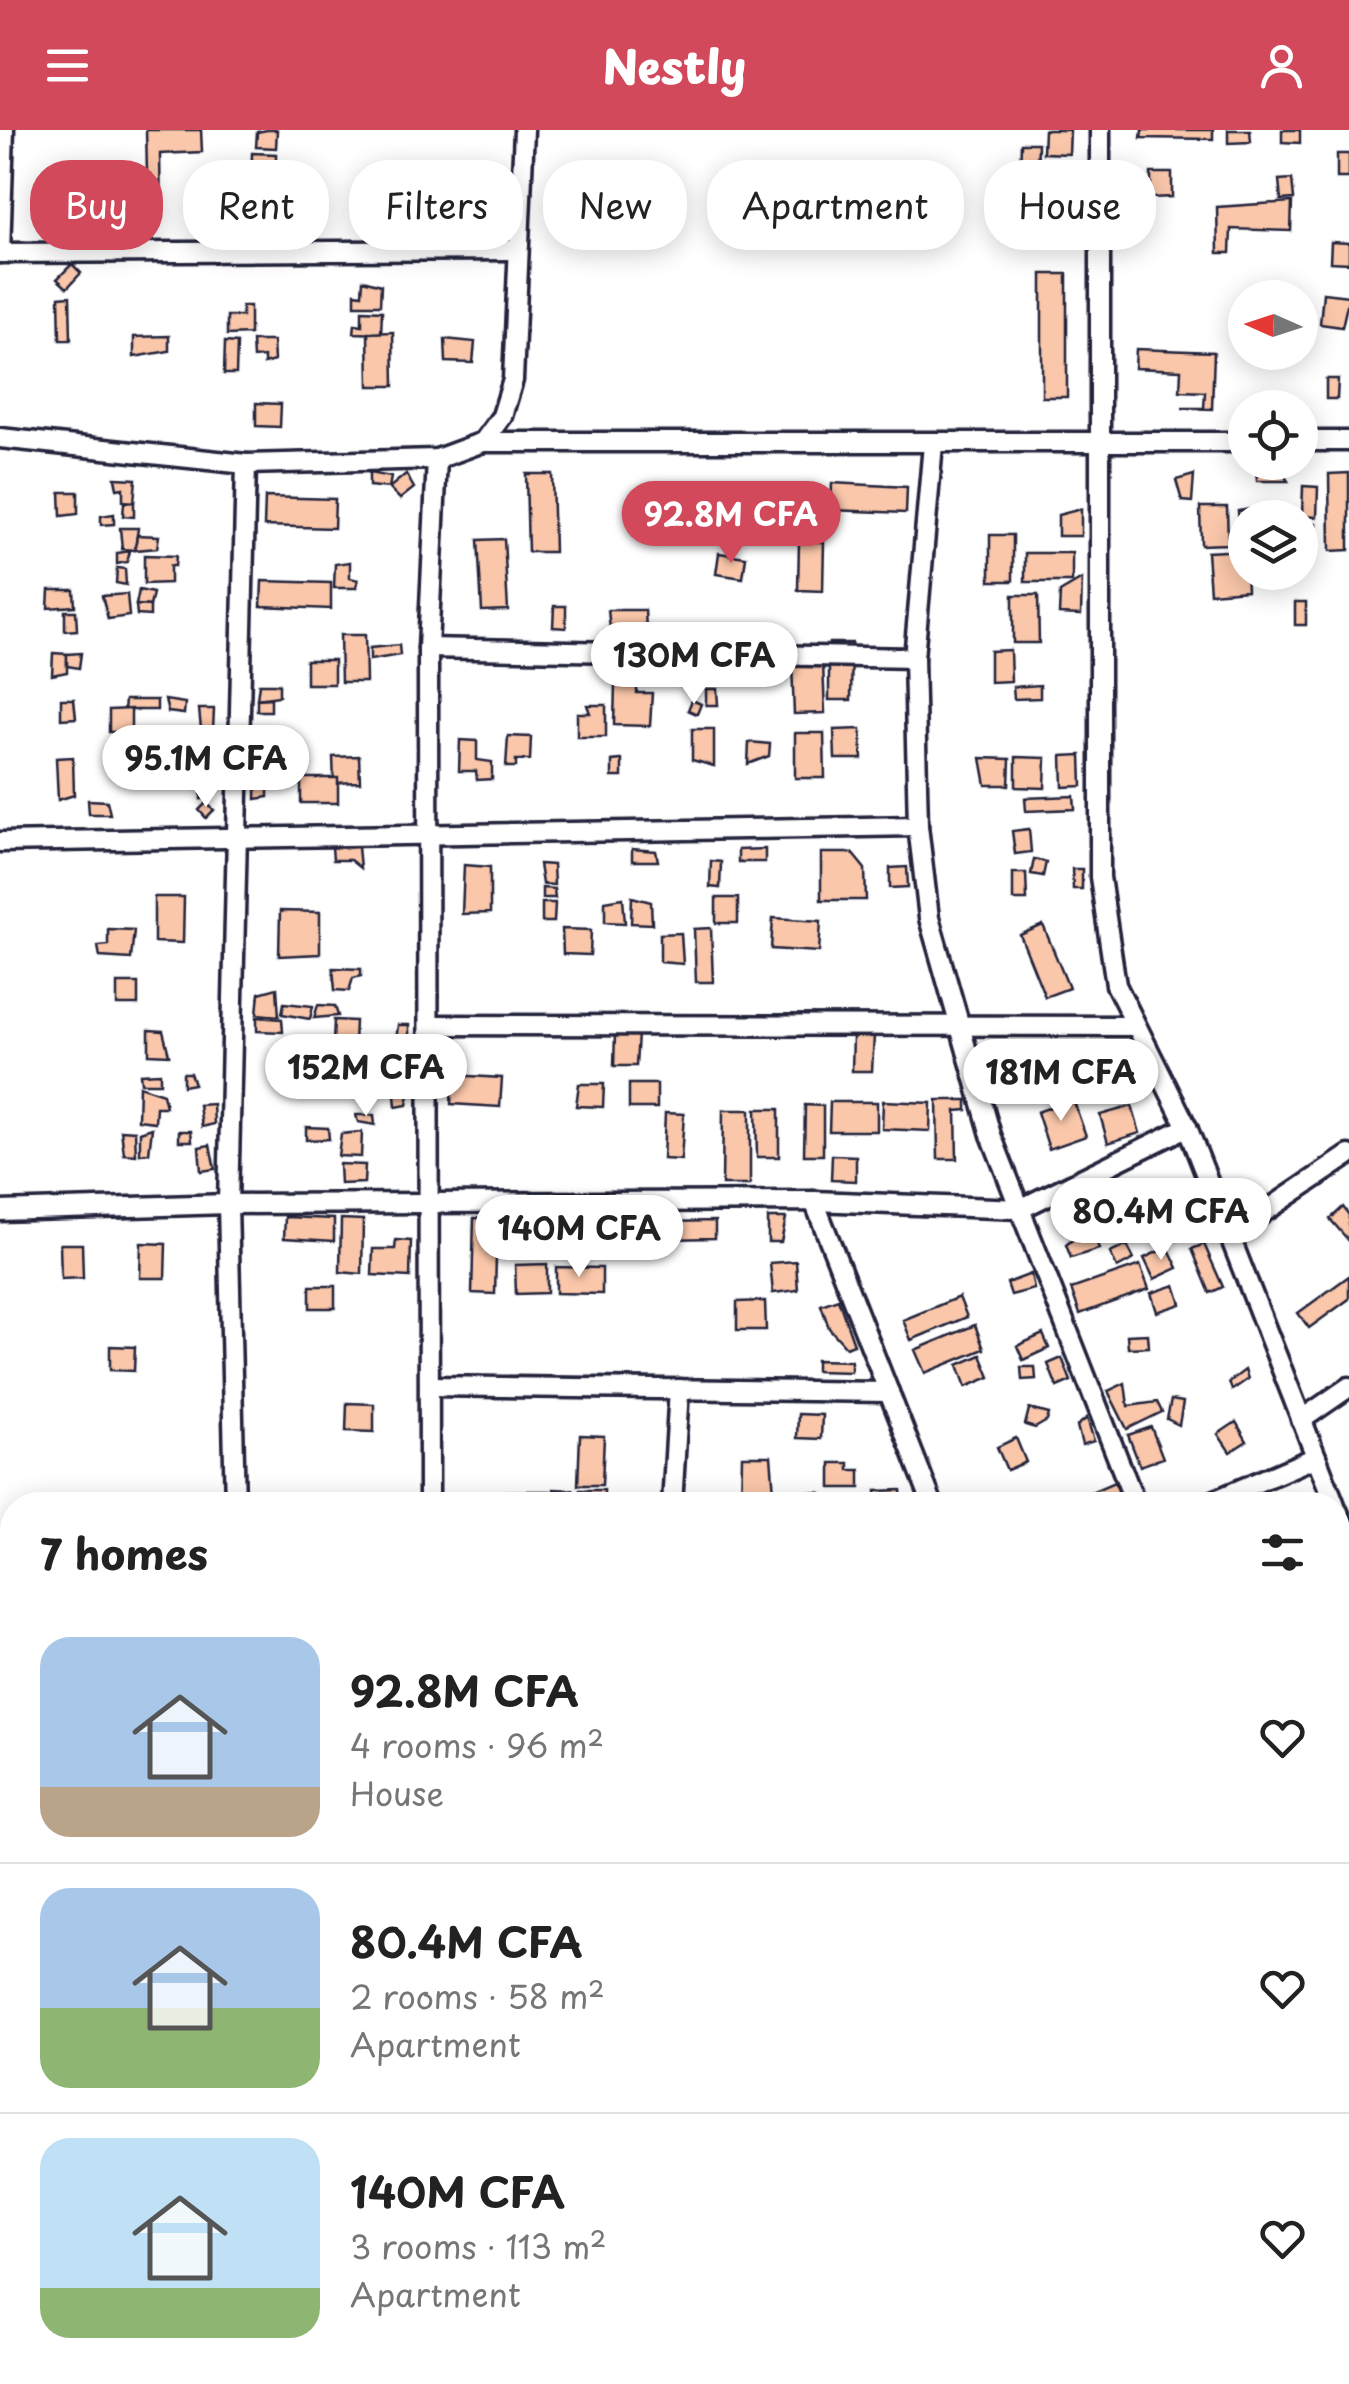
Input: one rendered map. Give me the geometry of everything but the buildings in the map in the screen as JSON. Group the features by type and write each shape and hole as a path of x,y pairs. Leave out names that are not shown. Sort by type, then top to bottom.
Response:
{"street":[{"path":"4,130 0,253 518,250 513,380 502,416 483,442"},
{"path":"522,160 524,130"},
{"path":"1100,130 1100,877 1116,984 1186,1127 1330,1492"},
{"path":"0,438 246,464 437,458 483,442 1228,442"},
{"path":"1318,441 1349,441"},
{"path":"933,444 914,658 918,826 929,918 991,1135 1131,1492"},
{"path":"429,1492 428,648 437,458"},
{"path":"235,1492 228,1204 246,464"},
{"path":"428,648 914,658"},
{"path":"0,842 918,826"},
{"path":"430,1025 959,1022 1134,1026"},
{"path":"0,1212 228,1204 814,1202 1020,1208 1186,1127"},
{"path":"1229,1236 1349,1154"},
{"path":"814,1202 928,1492"},
{"path":"430,1386 889,1392"},
{"path":"1302,1420 1349,1386"},
{"path":"673,1492 678,1389"},
{"path":"1234,1492 1316,1457"}]}
